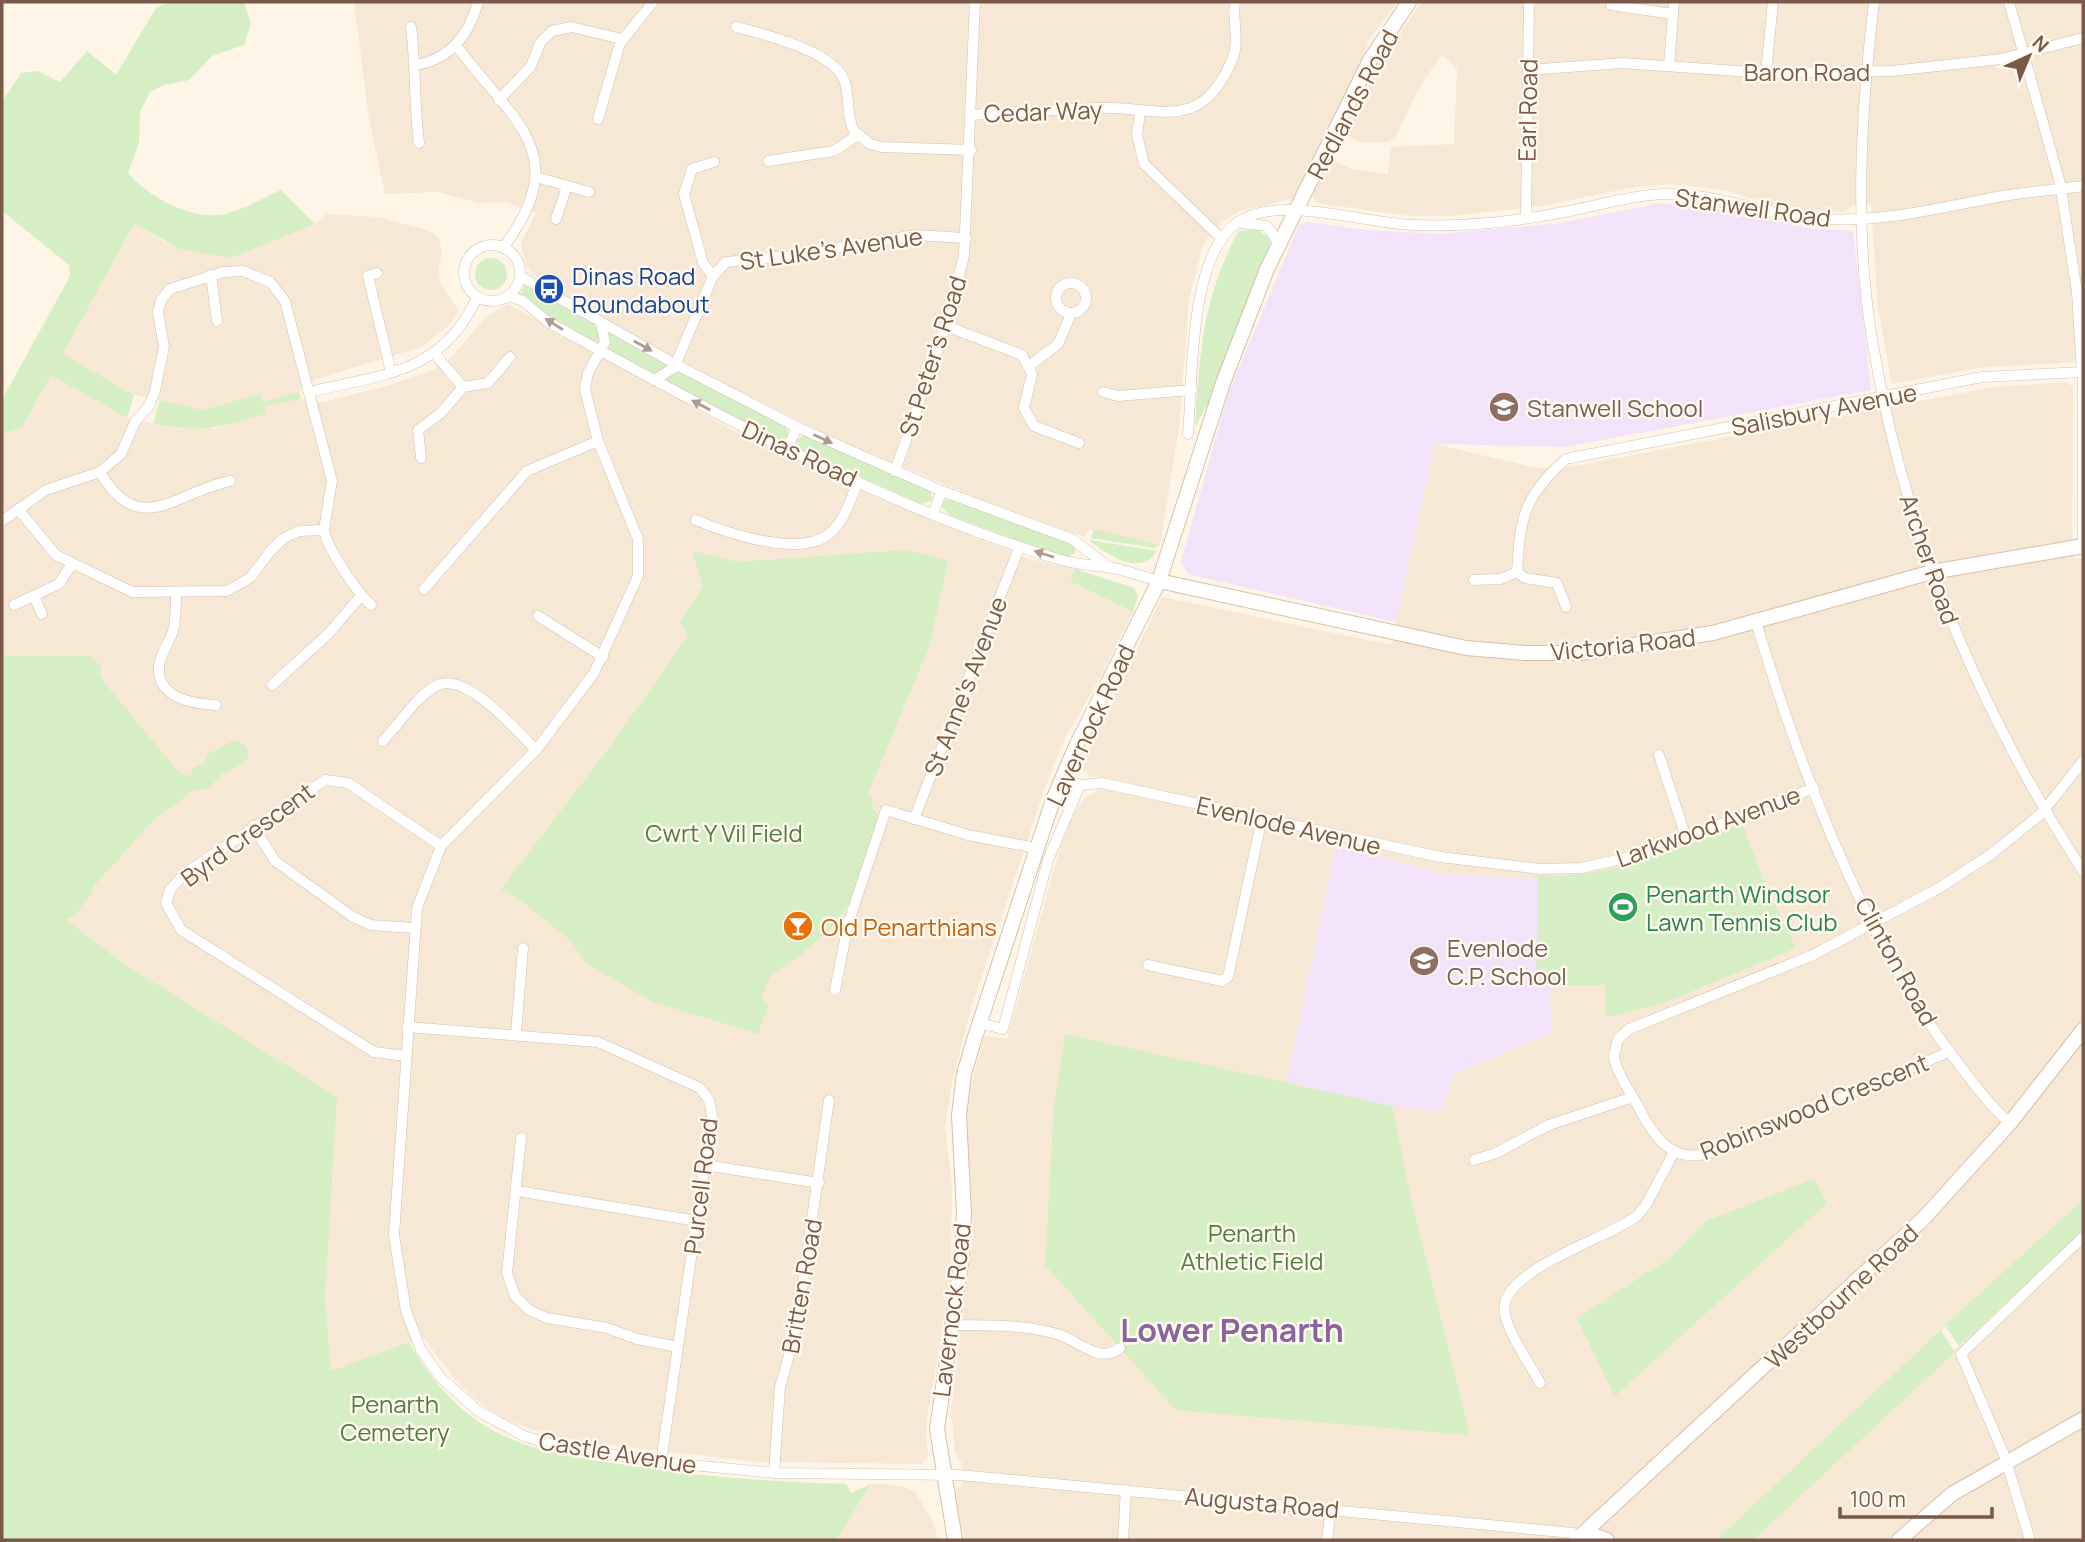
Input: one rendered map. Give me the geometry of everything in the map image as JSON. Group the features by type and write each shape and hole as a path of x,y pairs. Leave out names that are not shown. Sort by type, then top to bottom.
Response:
{"street":[{"path":"416,65 441,58 456,45 471,26 478,2"},
{"path":"598,119 622,39 653,2"},
{"name":"Cedar Way","path":"975,2 972,115 1099,108 1140,113 1188,109 1215,92 1234,57 1236,2"},
{"name":"Redlands Road","path":"1297,208 1370,60 1409,2"},
{"name":"Earl Road","path":"1526,218 1529,2"},
{"path":"1669,65 1674,2"},
{"path":"1766,73 1773,2"},
{"name":"Archer Road","path":"1874,2 1867,72 1862,219 1872,338 1901,472 1932,572 1985,698 2045,809 2083,871"},
{"path":"2009,2 2042,109 2061,189 2077,292 2083,372 2083,545"},
{"path":"1611,5 1673,14"},
{"path":"411,27 416,65 415,114 419,143"},
{"path":"499,100 531,66 540,43 552,31 571,27 622,39"},
{"path":"736,27 829,61 845,81 849,116 858,135 870,144 971,150"},
{"name":"Baron Road","path":"1528,70 1622,63 1766,73 1867,72 1934,68 2024,54 2083,38"},
{"path":"456,45 532,144 536,177 531,202 525,217 503,248"},
{"path":"1140,113 1138,145 1144,164 1222,239"},
{"name":"St Peter's Road","path":"895,471 946,326 967,238 972,115"},
{"path":"768,161 834,151 858,135"},
{"path":"713,276 703,263 684,194 692,169 698,164 714,162"},
{"path":"536,177 589,192"},
{"path":"556,219 567,186"},
{"name":"Stanwell Road","path":"1297,208 1354,219 1453,226 1526,218 1663,194 1702,196 1784,215 1862,219 1911,215 2001,197 2083,186"},
{"path":"1188,434 1202,289 1222,239 1236,223 1260,212 1297,208"},
{"name":"Lavernock Road","path":"955,1540 937,1441 938,1419 955,1325 964,1237 959,1115 964,1074 1036,848 1062,778 1159,581 1223,383 1279,244 1297,208"},
{"path":"1236,223 1267,226 1279,244"},
{"name":"St Luke's Avenue","path":"675,364 713,276 726,262 788,256 916,235 967,238"},
{"path":"484,246 503,248 517,260 520,276 509,296 493,302 477,297 467,285 467,261 484,246"},
{"path":"2,521 46,490 100,472 126,448 135,422 151,402 163,359 158,312 161,300 175,286 232,271 253,273 277,288 289,314 332,481 324,530 328,547 361,596 371,605"},
{"path":"377,274 368,276 391,372"},
{"path":"211,275 217,321"},
{"name":"Dinas Road","path":"520,276 675,364 797,427 942,491 1082,545 1110,568"},
{"name":"Dinas Road","path":"509,296 523,301 548,322 654,380 787,449 858,481 933,513 1076,564 1110,568 1159,581"},
{"path":"309,392 391,372 435,353 466,323 477,297"},
{"path":"1028,367 1058,344 1070,314"},
{"path":"441,846 559,723 603,657 633,591 640,551 598,441 585,389 588,373 606,336 601,323"},
{"path":"946,326 1022,355 1032,374 1024,408 1034,426 1079,443"},
{"path":"435,353 463,387"},
{"path":"421,458 418,429 441,413 463,387 488,383 510,357"},
{"path":"654,380 666,375 675,364"},
{"name":"Salisbury Avenue","path":"1517,572 1526,505 1537,486 1566,459 1982,377 2083,372"},
{"path":"1103,392 1118,396 1192,390"},
{"path":"787,449 797,427"},
{"path":"424,590 527,471 598,441"},
{"path":"100,472 120,498 137,508 148,509 166,506 207,486 230,481"},
{"path":"696,520 727,533 754,539 814,541 835,528 858,481"},
{"path":"933,513 942,491"},
{"path":"18,509 49,549 72,564 94,572 125,590 217,593 236,587 250,578 284,538 299,531 324,530"},
{"path":"1076,564 1082,545"},
{"name":"Victoria Road","path":"1159,581 1436,642 1525,653 1581,653 1640,646 1756,622 1932,572 2083,545"},
{"name":"St Anne's Avenue","path":"914,819 1017,553"},
{"path":"14,605 62,582 72,564"},
{"path":"1474,580 1501,579 1517,572 1525,578 1557,583 1566,607"},
{"path":"176,593 174,624 161,659 160,675 169,691 185,702 216,705"},
{"path":"34,596 42,614"},
{"path":"272,685 328,634 361,596"},
{"path":"538,616 603,657"},
{"name":"Clinton Road","path":"1756,622 1814,788 1874,924 1909,990 1950,1052 1994,1109 2010,1124"},
{"path":"383,741 433,687 447,682 470,690 536,750"},
{"path":"1660,755 1686,837"},
{"name":"Robinswood Crescent","path":"1950,1052 1705,1154 1687,1156 1674,1152 1657,1140 1614,1056 1617,1043 1625,1032 1783,968 1874,924 1972,867 2045,809 2083,761"},
{"name":"Evenlode Avenue","path":"1062,778 1080,785 1102,783 1440,857 1518,868"},
{"name":"Byrd Crescent","path":"406,1056 374,1052 181,930 166,903 170,890 184,874 317,783 333,780 348,783 441,846"},
{"path":"979,1023 1003,1029 1048,860 1080,785"},
{"name":"Larkwood Avenue","path":"1518,868 1561,869 1598,865 1644,854 1814,788"},
{"path":"835,990 848,924 886,810 968,835 1036,848"},
{"path":"1148,965 1222,981 1228,977 1262,818"},
{"path":"253,826 275,861 353,917 371,925 414,928"},
{"name":"Castle Avenue","path":"441,846 421,892 414,928 394,1216 395,1258 405,1311 430,1364 478,1411 524,1436 555,1446 661,1462 774,1473 943,1474"},
{"path":"516,1033 523,947"},
{"name":"Purcell Road","path":"407,1027 516,1033 598,1042 700,1088 709,1100 712,1116 661,1462"},
{"name":"Westbourne Road","path":"1580,1537 1912,1230 2010,1124 2083,1030"},
{"path":"1474,1160 1496,1153 1549,1125 1633,1097"},
{"name":"Britten Road","path":"774,1473 780,1388 795,1338 829,1100"},
{"path":"521,1138 507,1273 512,1291 523,1306 547,1318 607,1328 637,1339 678,1347"},
{"path":"1540,1383 1505,1315 1507,1295 1521,1278 1632,1220 1646,1205 1674,1152"},
{"path":"705,1164 819,1184"},
{"path":"517,1191 696,1221"},
{"path":"2030,1540 2007,1462 1961,1354 2083,1237"},
{"path":"955,1325 1004,1326 1044,1331 1068,1338 1097,1354 1108,1355 1120,1348"},
{"path":"1899,1540 1944,1500 2083,1419"},
{"name":"Augusta Road","path":"943,1474 1331,1508 1570,1532 1580,1537"},
{"path":"1123,1540 1126,1490"},
{"path":"1327,1540 1331,1508"},
{"path":"1580,1537 1607,1540"}],"shaded area":[{"path":"354,2 1398,2 1368,41 1366,51 1293,198 1240,211 1222,222 1203,245 1189,299 1179,428 1160,545 1089,529 1085,537 972,496 828,435 692,367 583,307 534,275 526,266 521,243 536,213 507,202 479,203 438,192 385,194 369,119"},
{"path":"1421,2 2083,2 2083,362 1985,367 1892,384 1878,308 1871,204 1853,205 1844,212 1805,210 1774,205 1725,190 1669,184 1634,187 1542,206 1450,216 1408,216 1317,203 1312,195 1331,160 1351,169 1388,174 1391,147 1454,144 1457,69 1442,55 1421,84 1395,137 1388,142 1361,142 1344,134 1379,65"},
{"name":"Stanwell School","path":"1660,203 1721,209 1807,228 1853,231 1871,390 1564,447 1435,444 1396,622 1188,574 1181,562 1228,394 1299,225 1307,222 1367,230 1439,234 1560,223"},
{"path":"327,214 379,217 426,230 439,238 442,252 440,283 459,311 448,326 422,347 316,379 299,392 263,402 260,394 202,410 134,395 63,354 134,224 164,242 231,258 315,224"},
{"path":"508,304 733,430 868,494 1029,559 1075,569 1070,581 1133,612 1090,696 1066,736 1045,788 972,1005 953,1078 945,1127 952,1184 951,1274 926,1426 928,1456 922,1464 757,1462 559,1439 502,1418 477,1401 456,1381 423,1337 331,1371 325,1295 124,964 64,919 153,821 193,791 91,683 89,656 2,656 2,434 22,427 51,375 127,418 179,429 217,428 265,413 264,407 301,399 323,402 390,385 433,370 449,360 486,317"},
{"path":"2068,382 2073,388 2072,530 2075,559 2083,558 2083,1200 1716,1540 964,1540 955,1495 956,1489 962,1485 962,1464 955,1452 951,1410 973,1234 967,1115 972,1082 984,1036 1007,1039 1070,820 1085,797 1096,792 1102,777 1091,777 1080,768 1162,597 1391,645 1435,444 1536,468 1575,466 1994,387"},
{"name":"Evenlode C.P. School","path":"1336,844 1441,874 1538,879 1537,985 1549,984 1552,1032 1455,1074 1440,1112 1392,1106 1287,1082"},
{"path":"2083,1231 2083,1540 1753,1540 1797,1497"},
{"path":"871,1484 905,1487 915,1492 933,1522 938,1540 836,1540"}],"green space":[{"path":"170,2 244,2 251,23 244,45 212,56 189,80 164,85 150,92 140,112 139,143 128,173 147,191 172,205 198,214 232,212 281,190 315,224 231,258 180,249 134,224 63,354 134,395 127,418 51,375 22,427 2,434 2,400 70,276 69,265 2,211 2,102 21,73 37,71 60,82 87,51 116,75 156,8"},
{"path":"1256,229 1270,239 1268,254 1211,398 1195,427 1201,349 1217,281 1238,231"},
{"path":"491,258 503,262 507,274 503,286 491,290 479,286 475,274 479,262"},
{"path":"525,285 593,323 602,337 600,345 554,320 520,294"},
{"path":"609,332 670,365 658,374 652,374 606,349"},
{"path":"678,370 785,425 787,438 779,440 665,380"},
{"path":"299,392 301,399 264,407 266,413 210,428 169,427 153,423 160,400 202,410 260,394 263,402"},
{"path":"805,435 930,491 933,500 921,504 800,451 796,440"},
{"path":"952,499 1070,542 1075,546 1075,553 1065,558 949,515 941,506 944,500"},
{"path":"1094,529 1160,545 1154,548 1091,538"},
{"path":"1090,541 1157,551 1142,563 1133,563 1115,558"},
{"name":"Cwrt Y Vil Field","path":"906,550 948,561 930,644 867,796 874,799 871,808 877,813 878,821 851,901 831,928 803,953 771,974 761,999 769,1004 758,1034 651,1001 586,963 571,941 523,902 501,889 612,744 688,636 680,622 703,586 692,551 736,562"},
{"path":"1075,569 1134,588 1138,596 1133,612 1070,581"},
{"name":"Penarth Cemetery","path":"2,656 89,656 103,667 99,672 104,682 180,774 190,776 194,767 205,764 206,755 235,740 246,746 249,754 245,761 221,775 209,788 193,791 153,821 94,886 91,896 85,900 75,916 65,919 124,964 337,1097 325,1295 331,1371 409,1342 424,1366 452,1400 487,1427 518,1442 585,1459 675,1472 846,1484 851,1493 871,1484 836,1540 2,1540"},
{"path":"1742,824 1765,884 1796,948 1666,1002 1610,1017 1606,1015 1605,985 1536,985 1538,876 1565,876 1617,868 1668,853"},
{"name":"Penarth Athletic Field","path":"1065,1034 1392,1106 1411,1199 1470,1435 1176,1410 1045,1265 1054,1108"},
{"path":"1814,1179 1827,1203 1615,1396 1577,1319 1671,1257 1706,1221"},
{"path":"2083,1200 2083,1231 1959,1346 1945,1325"},
{"path":"1941,1330 1955,1352 1753,1540 1716,1540"}],"place":[{"name":"Dinas Road Roundabout","path":"549,289"},
{"name":"Stanwell School","path":"1504,407"},
{"name":"Penarth Windsor Lawn Tennis Club","path":"1623,907"},
{"name":"Old Penarthians","path":"798,926"},
{"name":"Evenlode C.P. School","path":"1424,961"}],"district":[{"name":"Lower Penarth","path":"1232,1330"}]}
